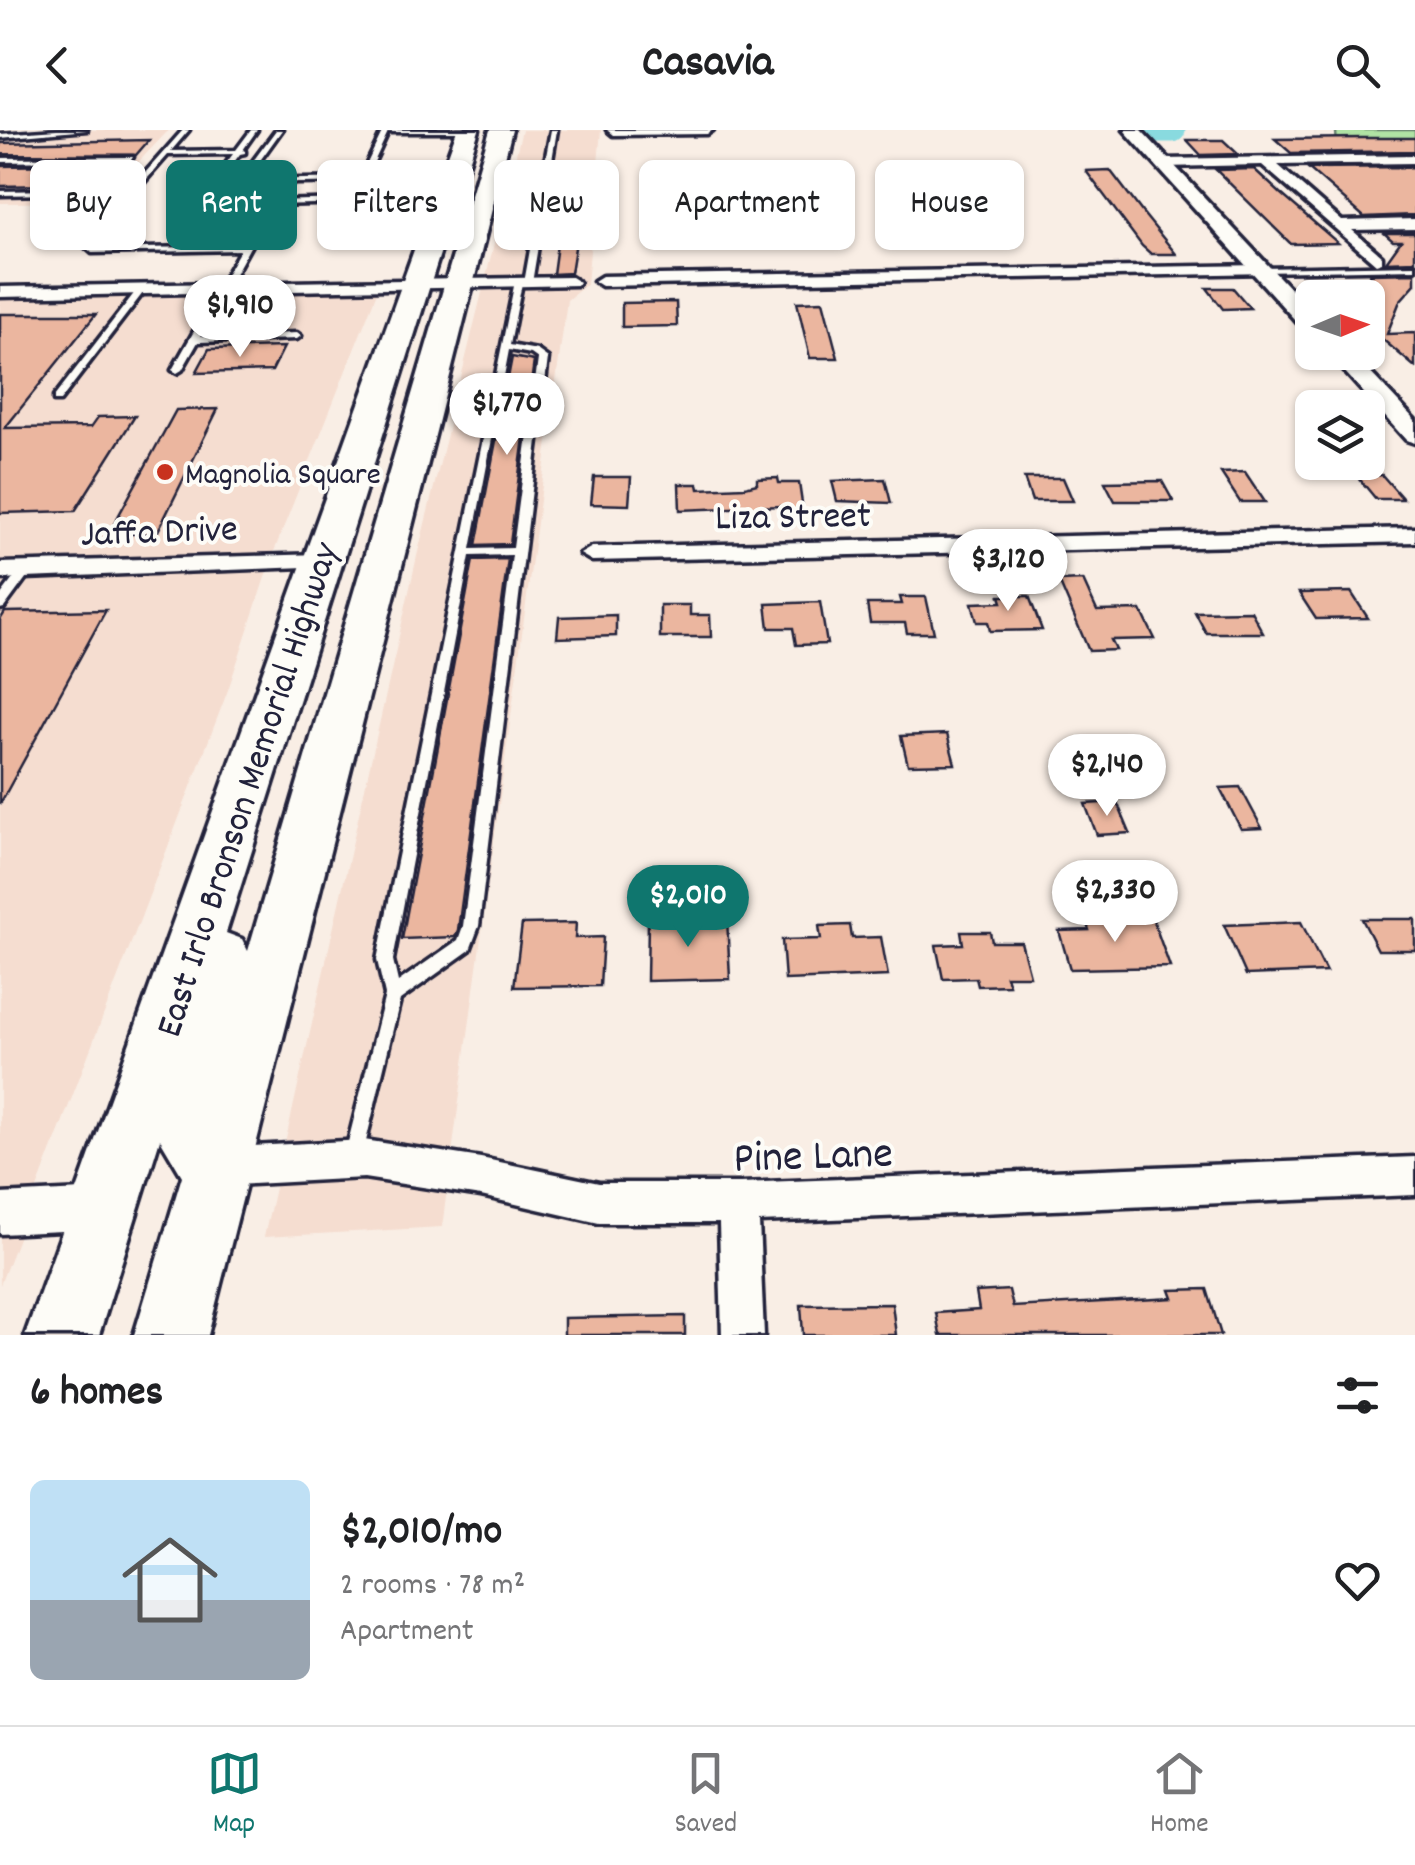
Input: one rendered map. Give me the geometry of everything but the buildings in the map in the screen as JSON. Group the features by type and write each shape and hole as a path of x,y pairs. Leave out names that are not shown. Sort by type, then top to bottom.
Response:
{"highway":[{"name":"East Irlo Bronson Memorial Highway","path":"171,1335 261,1006 437,284 468,130"},
{"name":"East Irlo Bronson Memorial Highway","path":"62,1335 320,562 437,284 488,175 500,130"},
{"path":"261,1006 241,978 352,597 344,578 320,562"},
{"path":"217,1167 194,1140 185,1122 182,1090 308,682 287,662"}],"street":[{"path":"613,131 707,130"},
{"path":"1132,130 1295,306"},
{"path":"1162,163 1415,159"},
{"path":"1265,161 1376,259"},
{"path":"1339,226 1415,224"},
{"path":"602,281 1262,270"},
{"path":"0,292 571,282"},
{"path":"1355,370 1415,435"},
{"name":"Liza Street","path":"592,554 1415,535"},
{"name":"Jaffa Drive","path":"0,570 320,562"},
{"name":"Pine Lane","path":"217,1167 353,1160 481,1177 599,1203 740,1203 1415,1176"},
{"path":"740,1203 743,1335"},
{"path":"0,1214 104,1209"}],"lane":[{"path":"0,136 84,130"},
{"path":"166,250 92,251 86,244 186,130"},
{"path":"232,160 254,130"},
{"path":"257,160 279,130"},
{"path":"372,160 386,130 468,130"},
{"path":"549,160 554,130"},
{"path":"166,153 264,151"},
{"path":"0,160 132,158"},
{"path":"488,175 494,175"},
{"path":"0,192 30,192"},
{"path":"177,370 243,250"},
{"path":"353,1160 393,995 385,960 505,346 530,250"},
{"path":"1262,270 1415,267"},
{"path":"57,399 142,289"},
{"path":"196,338 297,336"},
{"path":"393,995 464,946 469,936 543,358 534,352 505,346"},
{"path":"465,553 518,551"},
{"path":"0,605 26,570"}],"shaded area":[{"path":"0,130 169,130 140,160 30,160 30,203 0,203"},
{"path":"522,130 601,130 598,160 515,160"},
{"path":"494,244 494,250 590,250 587,284 567,300 442,1227 264,1237 417,556"},
{"path":"381,282 271,559 228,690 0,1285 0,293"}],"green space":[{"path":"1415,130 1415,180 1361,164 1337,147 1336,131"}],"waterway":[{"path":"1145,130 1173,130"}],"place":[{"name":"Magnolia Square","path":"165,472"}]}
